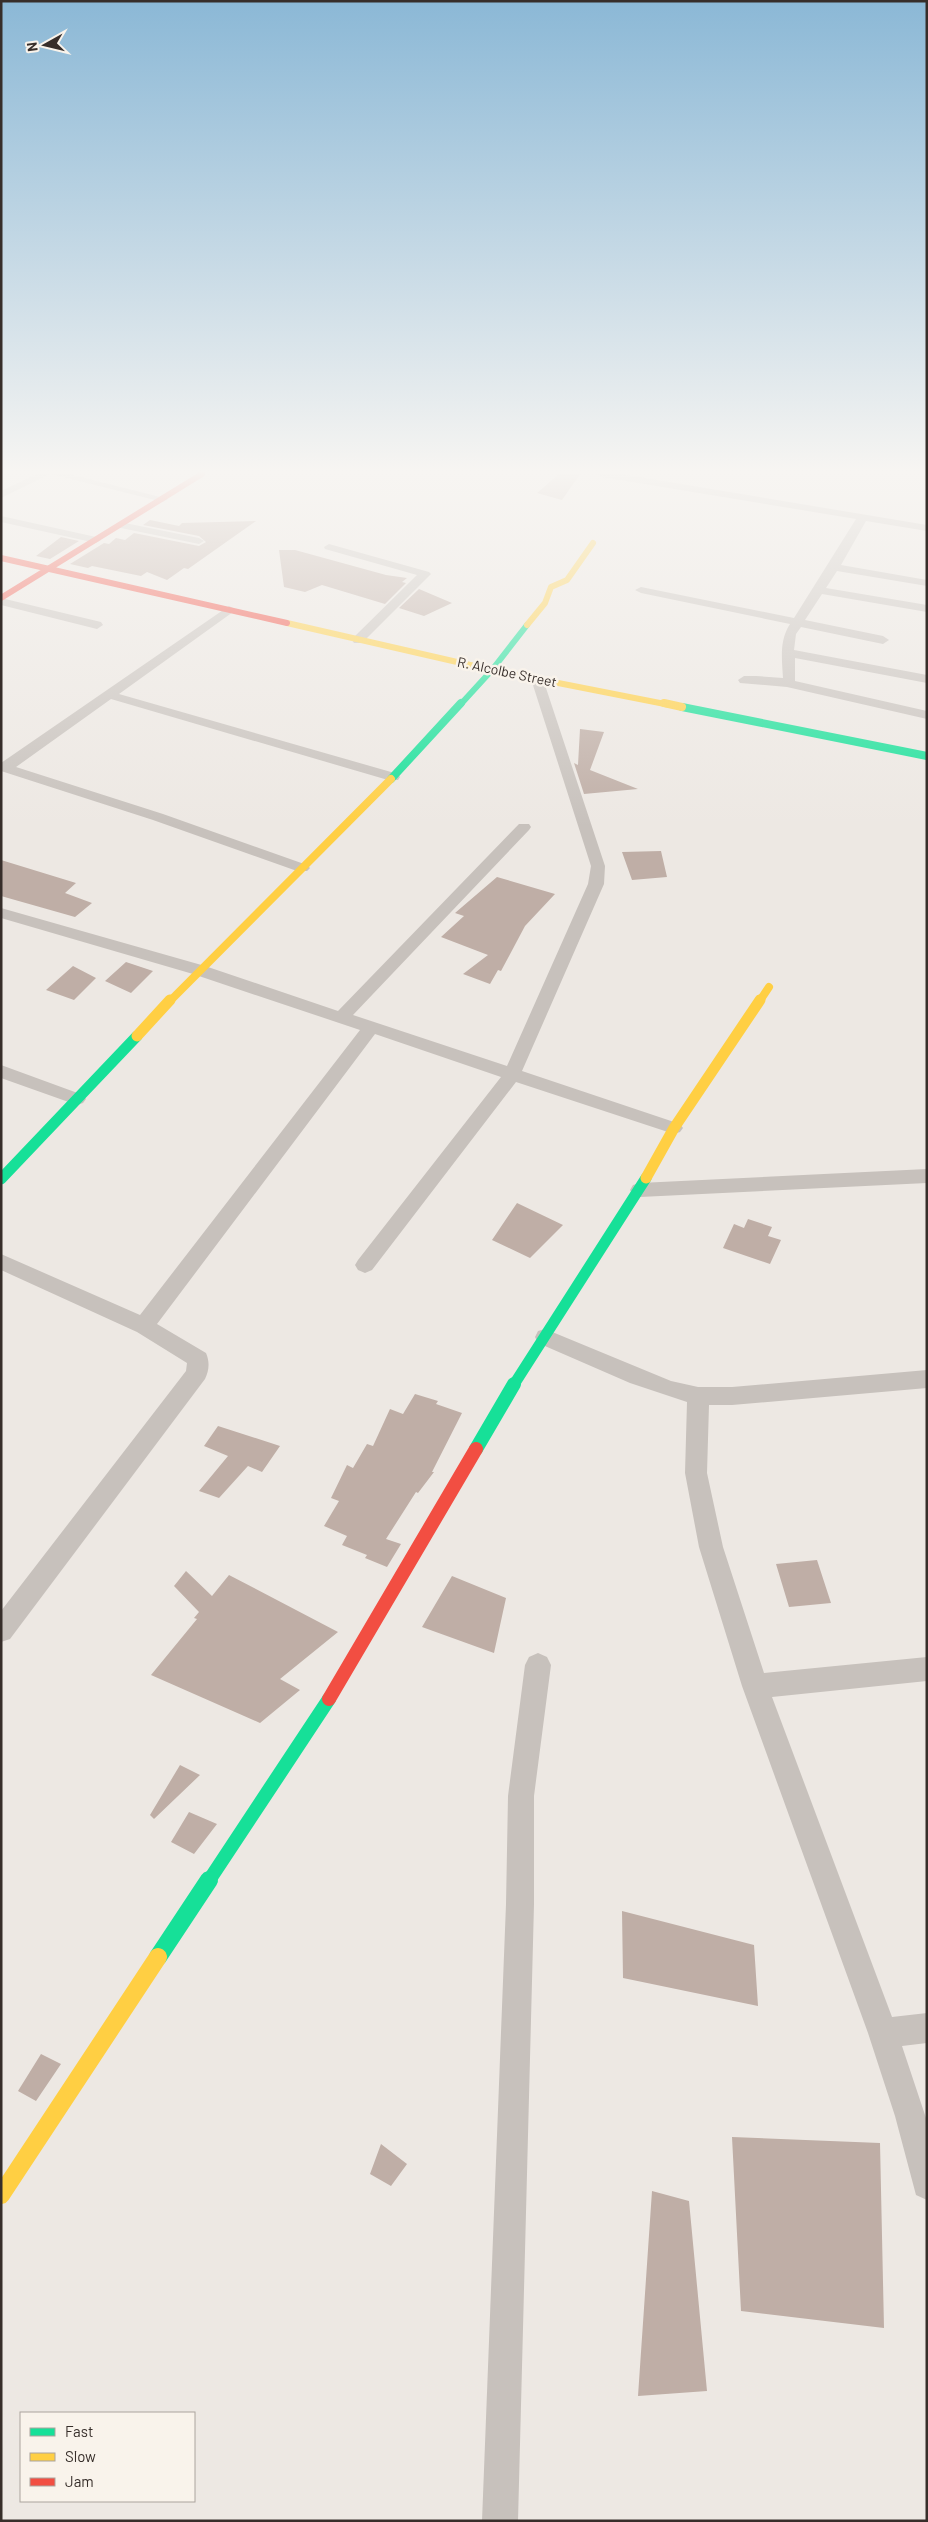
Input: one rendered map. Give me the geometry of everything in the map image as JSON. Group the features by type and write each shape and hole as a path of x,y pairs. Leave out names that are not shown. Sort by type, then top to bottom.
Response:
{"street":[{"path":"1,599 13,592"},
{"name":"R. Alcolbe Street","path":"146,592 492,670 927,756"},
{"path":"358,640 407,592"},
{"path":"1,1180 199,970 393,777 492,670 545,603 550,592"},
{"path":"649,592 798,624 883,640"},
{"path":"789,682 788,653 790,634 798,624 816,592"},
{"path":"827,592 927,609"},
{"path":"1,599 97,625"},
{"path":"3,767 229,610"},
{"path":"788,653 927,679"},
{"path":"744,680 761,678 789,682 832,694 927,715"},
{"path":"365,1265 512,1074 589,902 598,873 537,679"},
{"path":"109,695 393,777"},
{"path":"3,767 158,817 302,868"},
{"path":"341,1018 524,827"},
{"path":"1,913 199,970 674,1128"},
{"path":"1,2195 346,1673 504,1400 640,1190 674,1128 769,987"},
{"path":"144,1326 372,1026"},
{"path":"1,1071 77,1100"},
{"path":"640,1190 927,1176"},
{"path":"1,1261 144,1326 198,1359 197,1373 1,1631"},
{"path":"545,1337 669,1389 698,1396 732,1396 927,1379"},
{"path":"698,1396 696,1473 711,1547 755,1686 884,2033 910,2116 927,2184"},
{"path":"500,2521 520,1904 521,1796 538,1664"},
{"path":"755,1686 927,1669"},
{"path":"884,2033 927,2028"}],"building":[{"path":"344,592 397,592 385,604"},
{"path":"416,592 425,592 452,603 424,616 399,608"},
{"path":"580,729 604,732 590,770 638,789 584,794 574,763 578,765"},
{"path":"661,851 667,877 632,880 622,852"},
{"path":"1,860 76,883 65,893 92,903 75,917 1,896"},
{"path":"497,877 555,894 525,926 501,971 498,970 490,984 463,974 488,955 441,937 464,916 455,913"},
{"path":"126,962 153,971 131,993 105,981"},
{"path":"73,966 96,978 74,1000 46,990"},
{"path":"517,1203 563,1225 530,1258 492,1240"},
{"path":"748,1219 772,1227 768,1236 781,1240 770,1264 723,1248 734,1224 744,1228"},
{"path":"415,1394 438,1401 436,1404 462,1413 432,1472 434,1472 418,1493 416,1492 386,1539 401,1544 387,1567 365,1558 367,1555 342,1545 347,1536 324,1526 339,1501 331,1498 347,1465 353,1468 367,1444 373,1446 390,1409 403,1414"},
{"path":"218,1426 280,1446 262,1472 248,1466 219,1498 199,1491 228,1456 204,1446"},
{"path":"817,1560 831,1603 789,1607 776,1564"},
{"path":"186,1571 212,1596 229,1575 338,1632 280,1679 300,1690 260,1723 151,1675 197,1619 194,1618 199,1612 174,1586"},
{"path":"452,1576 506,1598 494,1653 422,1627"},
{"path":"180,1765 200,1775 154,1819 150,1815"},
{"path":"189,1812 217,1824 194,1854 171,1842"},
{"path":"622,1911 754,1945 758,2006 623,1978"},
{"path":"41,2054 61,2064 36,2101 18,2091"},
{"path":"732,2137 880,2143 884,2328 741,2311"},
{"path":"381,2144 407,2164 391,2186 370,2174"},
{"path":"652,2191 689,2201 707,2391 638,2396"}],"traffic: fast":[{"path":"391,779 492,670 527,625"},
{"path":"682,707 927,756"},
{"path":"1,1179 137,1036"},
{"path":"476,1449 504,1400 646,1178"},
{"path":"158,1957 329,1699"}],"traffic: slow":[{"path":"527,625 545,603 549,592"},
{"path":"287,623 492,670 682,707"},
{"path":"137,1036 199,970 391,779"},
{"path":"646,1178 674,1128 769,987"},
{"path":"1,2195 158,1957"}],"traffic: jam":[{"path":"1,598 11,592"},
{"path":"149,592 287,623"},
{"path":"329,1699 476,1449"}]}
